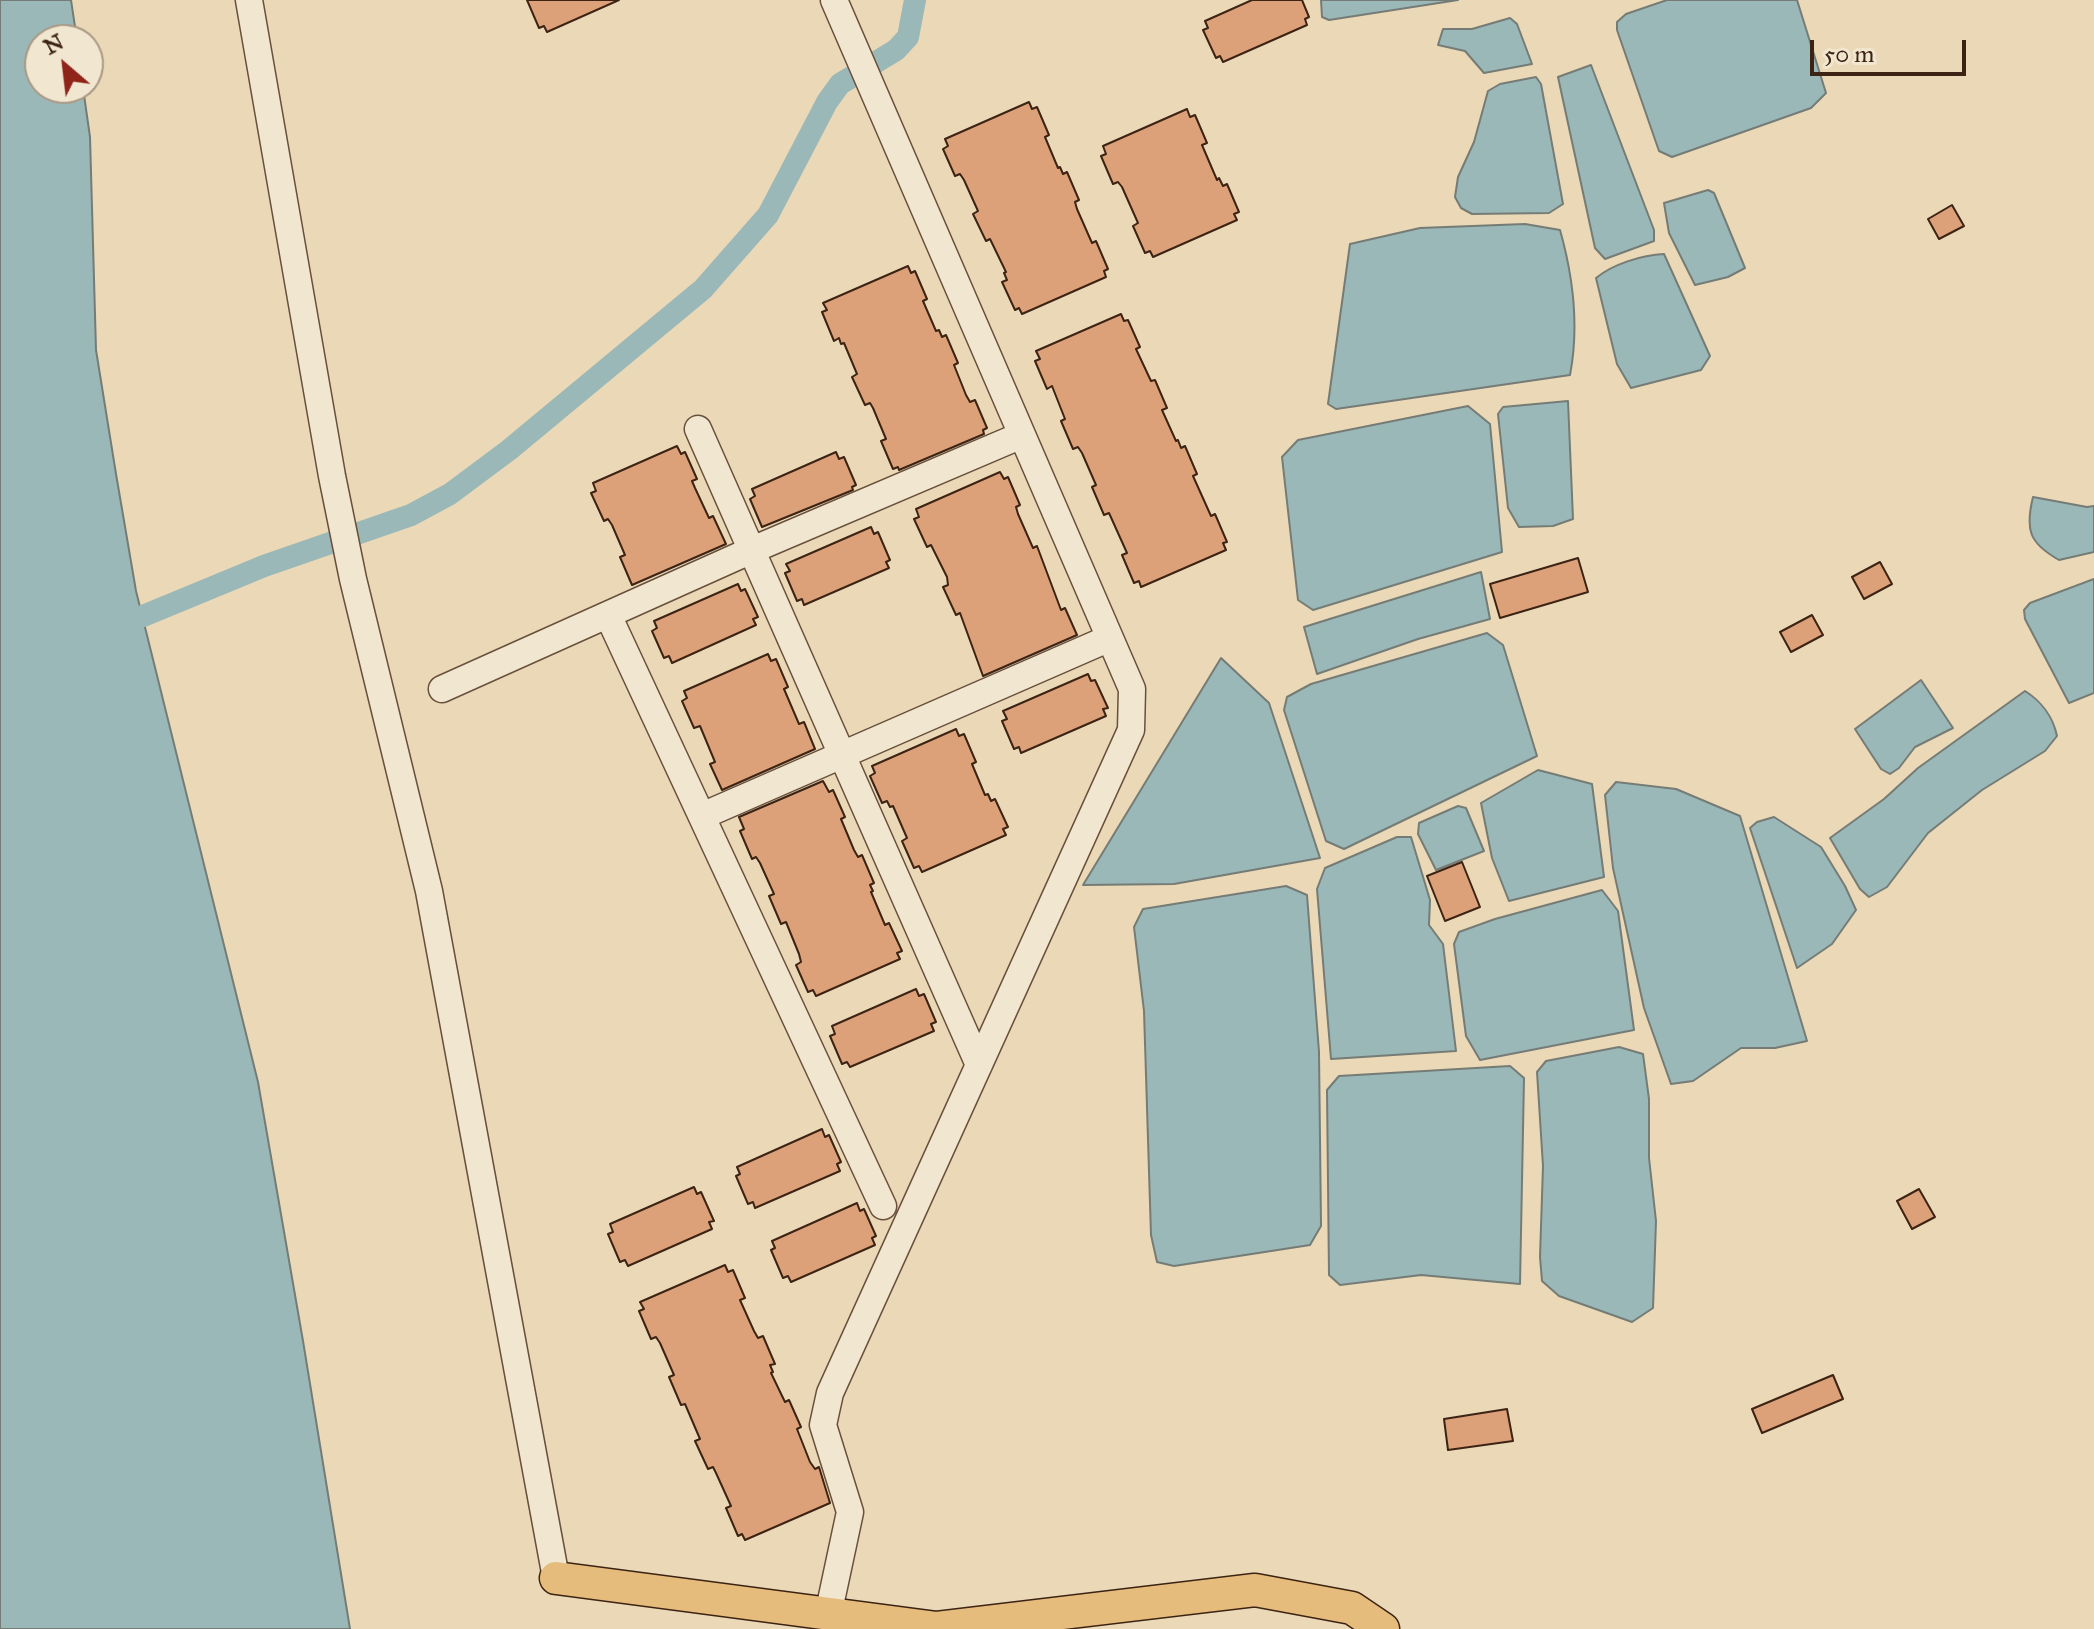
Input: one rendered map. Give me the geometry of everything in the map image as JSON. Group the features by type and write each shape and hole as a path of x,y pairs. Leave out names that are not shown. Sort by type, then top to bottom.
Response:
{"main road":[{"path":"556,1578 937,1628 1255,1590 1352,1608 1383,1629"}],"street":[{"path":"249,0 332,476 353,579 429,891 556,1578"},
{"path":"828,1615 850,1512 823,1425 830,1393 1131,730 1132,689 836,5"},
{"path":"698,429 979,1065"},
{"path":"442,689 752,550 1022,435"},
{"path":"608,615 883,1206"},
{"path":"702,816 1110,638"}],"water":[{"path":"0,0 71,0 75,24 24,24 24,104 85,104 90,137 96,350 136,591 258,1082 350,1629 0,1629"},
{"path":"1321,0 1458,0 1329,20 1322,17"},
{"path":"1667,0 1797,0 1826,93 1811,108 1672,157 1659,151 1617,30 1617,22 1626,14"},
{"path":"1510,18 1517,24 1532,64 1484,73 1465,51 1438,45 1443,29 1472,29"},
{"path":"1591,65 1654,230 1654,241 1605,259 1595,248 1558,77"},
{"path":"1536,77 1541,84 1563,204 1549,213 1472,214 1461,208 1455,197 1458,177 1474,142 1488,91 1500,84"},
{"path":"1708,190 1714,193 1745,268 1728,277 1695,285 1669,233 1664,203"},
{"path":"1525,224 1560,230 1573,302 1574,339 1570,375 1336,409 1328,404 1350,244 1420,228"},
{"path":"1664,254 1710,356 1701,370 1631,388 1617,364 1596,278 1628,261"},
{"path":"1568,401 1573,519 1553,526 1519,527 1508,508 1498,414 1503,407"},
{"path":"1468,406 1490,424 1502,552 1313,610 1298,600 1282,457 1298,440"},
{"path":"2033,497 2094,506 2094,552 2059,560 2041,548 2030,527"},
{"path":"1481,572 1490,619 1418,639 1317,674 1304,627"},
{"path":"2094,579 2094,693 2069,703 2025,619 2024,610 2030,603"},
{"path":"1487,633 1503,645 1537,756 1344,849 1326,841 1284,710 1287,697 1311,684"},
{"path":"1221,658 1269,703 1320,858 1174,884 1083,885"},
{"path":"1921,680 1953,728 1915,747 1899,768 1890,774 1881,769 1855,729"},
{"path":"2025,691 2046,710 2057,736 2045,751 1982,790 1928,833 1887,887 1869,897 1860,889 1830,838 1884,799 1918,768"},
{"path":"1538,770 1592,784 1604,877 1509,901 1492,858 1481,803"},
{"path":"1616,782 1676,789 1740,816 1807,1041 1775,1048 1741,1048 1693,1081 1671,1084 1644,1008 1613,868 1605,795"},
{"path":"1458,806 1466,808 1484,851 1436,870 1418,834 1419,823"},
{"path":"1774,817 1821,847 1856,910 1832,944 1797,968 1750,828 1757,822"},
{"path":"1397,837 1411,837 1430,900 1429,925 1443,944 1456,1051 1331,1059 1317,889 1325,868"},
{"path":"1286,886 1307,895 1319,1052 1321,1226 1310,1245 1174,1266 1157,1262 1151,1235 1144,1011 1134,927 1143,909"},
{"path":"1602,890 1618,911 1634,1030 1480,1060 1466,1036 1454,944 1459,932"},
{"path":"1619,1047 1643,1054 1649,1099 1649,1158 1656,1221 1653,1308 1632,1322 1559,1296 1542,1281 1540,1257 1543,1166 1537,1072 1546,1061"},
{"path":"1510,1066 1524,1078 1520,1284 1421,1275 1340,1285 1329,1275 1327,1090 1339,1076"}],"building":[{"path":"527,0 619,0 547,32 544,26 539,28"},
{"path":"1252,0 1302,0 1309,17 1305,19 1307,25 1223,62 1220,56 1216,58 1203,30 1208,28 1205,21"},
{"path":"1029,102 1032,109 1037,107 1058,168 1063,174 1067,172 1079,200 1075,202 1077,209 1108,269 1104,271 1106,277 1022,314 1019,308 1015,310 1002,282 1007,280 1006,272 990,239 986,241 973,214 978,211 964,180 960,174 955,176 943,149 948,146 945,139"},
{"path":"1187,109 1190,117 1195,115 1207,143 1202,145 1217,180 1219,178 1223,186 1227,184 1239,212 1234,214 1237,220 1153,257 1150,251 1145,253 1133,226 1138,223 1122,187 1118,182 1113,184 1101,156 1106,154 1103,146"},
{"path":"1952,205 1964,226 1939,239 1928,219"},
{"path":"908,266 911,273 915,271 936,331 939,330 942,337 946,335 958,363 954,365 966,395 970,402 975,400 987,428 983,430 984,434 899,470 898,467 893,469 881,441 886,439 873,408 870,403 865,405 852,377 857,374 844,343 841,344 839,338 834,341 822,312 827,310 823,303"},
{"path":"1121,314 1124,321 1128,320 1140,347 1136,349 1151,381 1155,380 1167,408 1162,410 1176,441 1181,448 1185,446 1197,474 1193,476 1227,542 1223,543 1226,550 1141,587 1139,581 1134,583 1122,555 1127,553 1109,513 1104,515 1092,487 1096,485 1082,453 1078,447 1073,449 1061,421 1065,419 1052,386 1047,389 1035,361 1040,359 1036,351"},
{"path":"677,446 681,454 685,452 697,479 692,481 695,488 726,544 632,585 620,557 625,555 612,525 608,519 604,521 591,493 596,491 593,483"},
{"path":"836,452 839,459 844,457 856,485 852,487 853,490 762,527 750,499 755,496 752,489"},
{"path":"1000,472 1004,479 1008,477 1020,505 1016,507 1018,514 1033,548 1037,546 1061,610 1065,608 1077,635 983,676 960,613 956,615 943,587 948,585 947,577 931,545 927,547 914,519 919,517 916,509"},
{"path":"871,527 874,534 878,532 890,560 886,562 889,568 804,605 802,599 797,601 785,573 790,571 786,564"},
{"path":"1578,558 1588,592 1500,618 1490,584"},
{"path":"1880,562 1892,584 1864,599 1852,577"},
{"path":"738,584 741,591 745,589 758,617 753,619 756,625 672,663 669,656 664,658 652,631 657,628 654,621"},
{"path":"1812,615 1823,635 1791,652 1780,632"},
{"path":"768,654 771,661 776,659 788,687 784,689 799,724 804,722 815,749 722,790 710,764 715,762 700,726 694,728 682,701 687,698 684,691"},
{"path":"1088,674 1091,681 1095,680 1108,708 1103,709 1106,716 1021,753 1019,747 1014,749 1002,721 1007,719 1003,711"},
{"path":"956,729 959,736 964,734 985,795 988,794 991,801 995,799 1008,827 1003,829 1006,835 922,872 919,866 914,868 902,841 907,838 893,806 890,807 887,801 882,803 870,776 875,773 872,766"},
{"path":"823,781 829,792 833,790 845,817 841,819 854,850 858,857 862,855 874,883 870,885 871,892 885,925 889,923 902,951 897,953 900,959 816,996 813,990 808,992 796,965 801,962 799,954 786,922 781,924 769,896 774,894 760,863 756,857 752,859 740,831 744,829 739,817"},
{"path":"1462,862 1480,907 1445,921 1427,876"},
{"path":"916,989 919,996 924,994 936,1022 931,1024 934,1031 850,1067 847,1062 842,1064 830,1036 835,1034 832,1026"},
{"path":"822,1129 825,1137 829,1135 841,1162 837,1164 840,1171 755,1208 753,1202 748,1204 736,1176 740,1174 737,1167"},
{"path":"694,1187 697,1194 701,1192 714,1221 709,1222 712,1229 628,1266 625,1260 620,1262 608,1234 613,1232 610,1224"},
{"path":"1919,1189 1935,1217 1912,1229 1897,1201"},
{"path":"857,1203 860,1211 864,1209 876,1236 872,1238 875,1245 791,1282 788,1276 783,1278 771,1250 775,1248 772,1241"},
{"path":"725,1265 728,1272 733,1270 745,1298 740,1300 754,1331 758,1338 763,1336 775,1364 770,1365 771,1373 785,1402 789,1400 801,1427 797,1429 810,1462 815,1469 819,1467 830,1503 745,1540 742,1534 738,1536 726,1508 731,1506 713,1467 708,1469 695,1441 700,1439 669,1377 674,1375 660,1343 656,1337 651,1339 639,1311 644,1309 640,1302"},
{"path":"1833,1375 1843,1399 1762,1433 1752,1409"},
{"path":"1507,1409 1513,1441 1448,1450 1444,1419"}],"waterway":[{"path":"143,616 264,566 411,515 450,494 509,450 703,289 768,215 827,102 840,84 896,50 908,37 915,0"}]}
